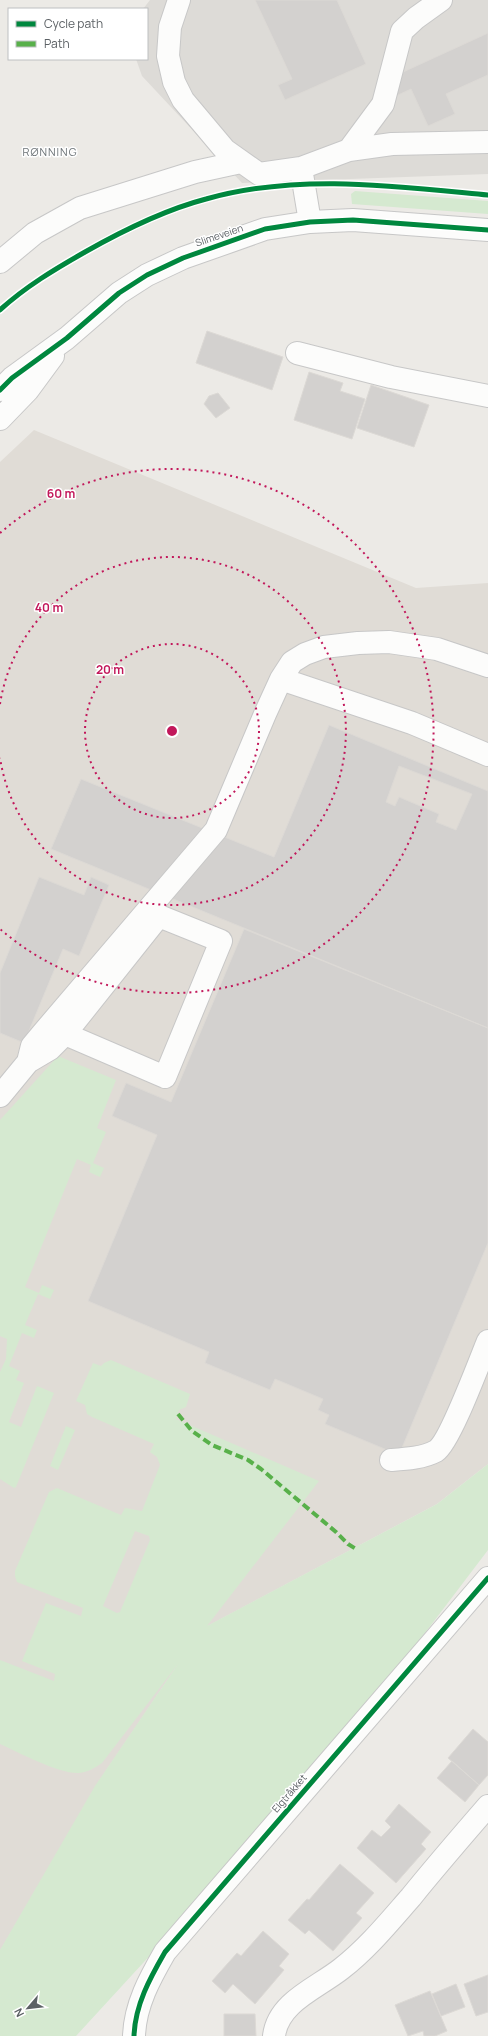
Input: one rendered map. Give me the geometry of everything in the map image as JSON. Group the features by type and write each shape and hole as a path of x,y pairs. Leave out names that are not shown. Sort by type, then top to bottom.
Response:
{"street":[{"path":"179,0 170,27 168,56 174,82 187,106 224,150 259,174 301,168 350,150 392,144 488,142"},
{"path":"350,150 384,104 402,31 416,18 441,0"},
{"path":"0,262 35,233 80,208 195,172 241,162"},
{"path":"301,168 310,222"},
{"name":"Slimeveien","path":"0,390 12,378 67,338 119,293 147,275 183,258 265,229 310,222 353,220 488,230"},
{"name":"Slimeveien","path":"0,419 28,390 67,338"},
{"path":"297,353 390,377 488,396"},
{"path":"28,1062 32,1046 216,830 264,714 281,679 292,662 305,654 324,647 358,643 390,642 411,644 460,656 488,666"},
{"path":"281,679 412,723 488,755"},
{"path":"0,1096 28,1062 50,1049 65,1034 159,916 221,941 165,1077 65,1034"},
{"path":"392,1460 414,1459 436,1450 442,1445 462,1405 488,1341"},
{"name":"Elgtråkket","path":"134,2036 137,2014 142,1998 165,1952 488,1578"},
{"path":"274,2036 275,2027 291,2005 346,1965 373,1940 488,1806"}],"shaded area":[{"path":"150,0 488,0 488,174 242,183 142,76 136,60 148,60 148,8 144,8"},
{"path":"34,430 416,588 488,583 488,1464 437,1504 202,1629 101,1778 0,1951 0,462"}],"green space":[{"path":"355,191 488,201 488,214 352,204 351,194"},
{"path":"58,1056 116,1080 97,1128 106,1132 93,1163 104,1168 100,1177 89,1172 91,1165 77,1159 25,1287 39,1293 42,1285 54,1290 50,1299 38,1294 25,1325 37,1330 34,1338 22,1333 9,1366 20,1371 16,1380 24,1383 9,1422 21,1427 37,1386 54,1393 16,1487 14,1488 0,1479 0,1372 6,1359 7,1339 0,1336 0,1120"},
{"path":"111,1360 190,1394 186,1407 179,1410 176,1419 319,1481 207,1626 437,1504 488,1464 488,1550 324,1766 76,2036 0,2036 0,1950 95,1786 178,1664 102,1763 91,1770 79,1773 50,1767 0,1744 0,1660 54,1681 55,1674 22,1661 46,1603 81,1616 83,1608 17,1582 15,1576 15,1571 49,1492 57,1488 121,1515 125,1508 142,1511 160,1465 157,1457 150,1452 154,1444 92,1417 87,1414 85,1405 76,1401 93,1363 101,1366","holes":["135,1531 149,1536 150,1540 120,1612 117,1613 103,1606"]},
{"path":"66,1426 75,1430 58,1470 50,1466"}],"building":[{"path":"255,0 337,0 366,64 285,100 278,85 292,79"},
{"path":"488,33 488,75 446,94 455,114 428,126 411,89 396,96 403,72"},
{"path":"207,331 283,357 272,390 196,363"},
{"path":"309,372 343,383 340,391 365,399 352,439 294,420"},
{"path":"371,385 429,405 414,447 357,428"},
{"path":"218,393 230,408 216,418 204,404 209,396"},
{"path":"329,725 488,791 488,1028 51,849 81,779 274,857","holes":["399,766 472,794 456,830 436,822 439,814 399,797 395,806 386,802"]},
{"path":"39,877 84,895 91,877 109,885 79,956 63,949 24,1043 0,1033 0,973"},
{"path":"244,929 488,1028 488,1243 399,1455 325,1424 329,1415 318,1410 323,1399 275,1379 270,1390 205,1363 209,1352 88,1301 157,1135 112,1116 126,1083 171,1102"},
{"path":"473,1729 488,1742 488,1775 479,1785 448,1758"},
{"path":"452,1761 479,1785 465,1802 437,1778"},
{"path":"399,1804 431,1832 421,1844 426,1849 396,1883 357,1848 372,1830 381,1837 391,1827 385,1821"},
{"path":"340,1864 374,1893 356,1913 362,1918 333,1951 309,1930 305,1934 288,1920 307,1899 309,1900"},
{"path":"263,1931 289,1954 279,1966 284,1970 255,2004 233,1984 225,1993 212,1981 237,1953 241,1956"},
{"path":"488,1975 488,2012 476,2016 464,1984"},
{"path":"456,1984 465,2007 441,2016 432,1994"},
{"path":"430,1991 447,2031 435,2036 424,2036 423,2031 408,2036 395,2005"},
{"path":"224,2014 255,2014 256,2036 224,2036"}],"marked path":[{"path":"178,1414 192,1431 212,1445 248,1460 261,1469 336,1532 348,1544 356,1549"}],"cycle path":[{"path":"0,310 41,279 99,244 159,215 206,199 240,191 275,186 311,184 382,185 488,195"},
{"path":"0,390 12,378 67,338 119,293 147,275 183,258 265,229 310,222 353,220 488,230"},
{"path":"134,2036 137,2013 144,1992 165,1952 488,1578"}],"district":[{"name":"RØNNING","path":"50,151"}]}
